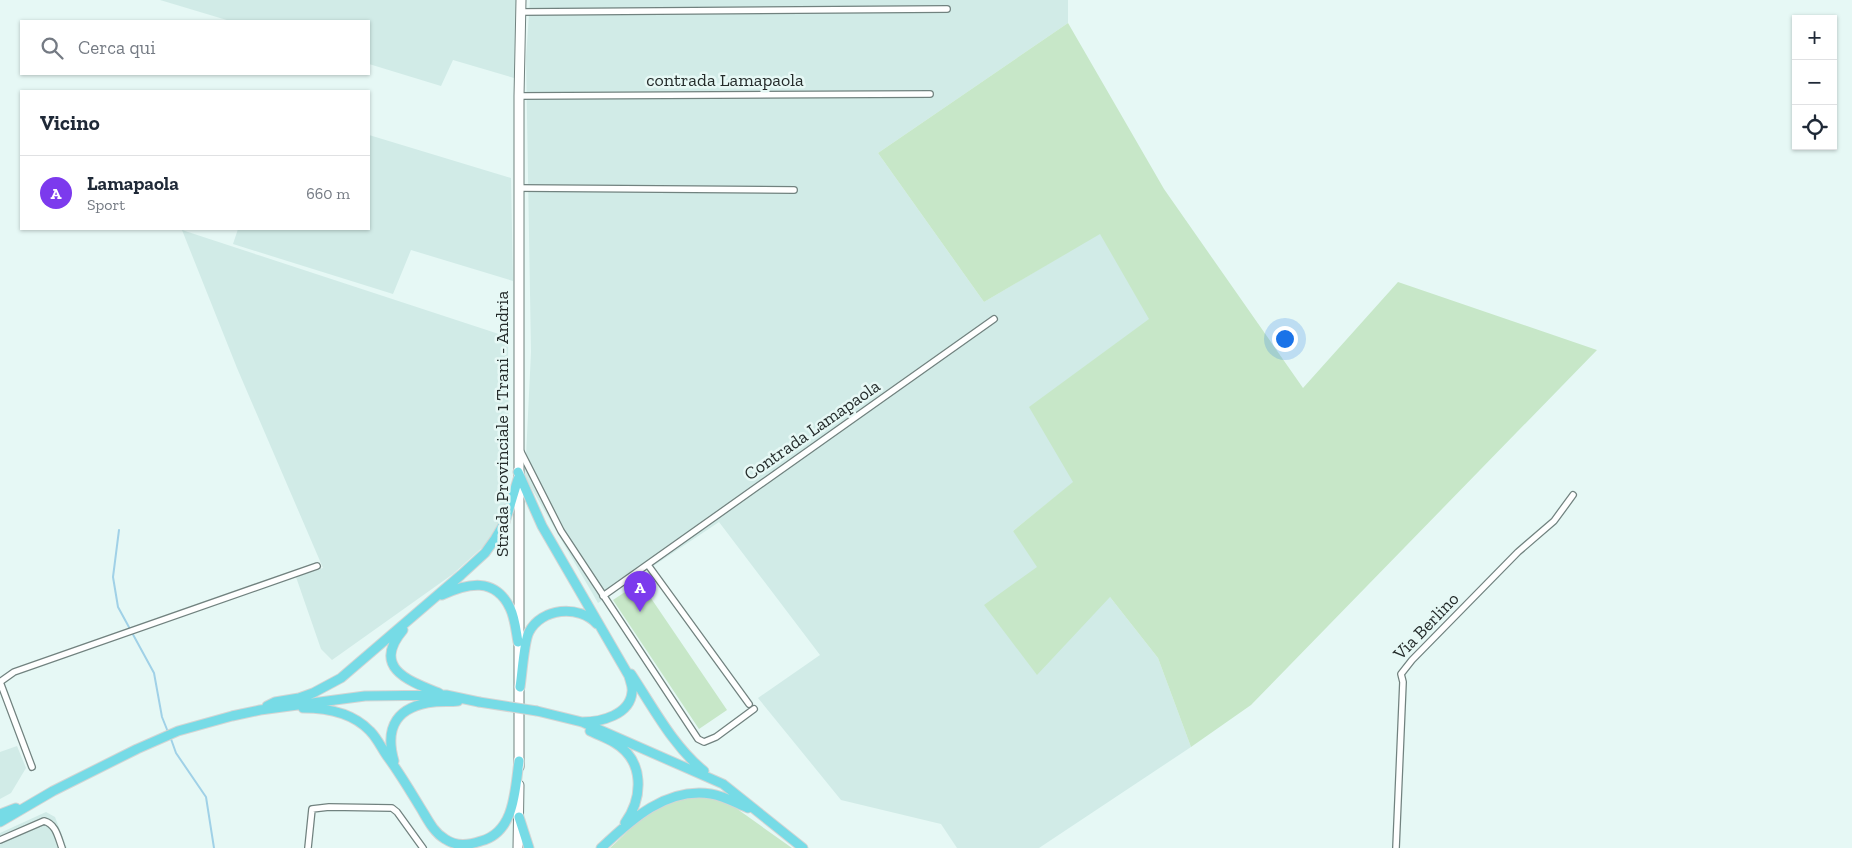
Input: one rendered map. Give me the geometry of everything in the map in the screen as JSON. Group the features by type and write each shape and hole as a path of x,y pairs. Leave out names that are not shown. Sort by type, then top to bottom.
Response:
{"main road":[{"name":"Strada Provinciale 1 Trani - Andria","path":"518,848 520,687 518,642 519,96 521,0"},
{"path":"260,710 276,702 299,698 326,688 358,665 485,553 505,522 518,476"},
{"path":"518,476 542,526 617,652 681,748 693,762 716,781"},
{"path":"433,599 467,585 486,586 505,599 511,608 518,642"},
{"path":"520,687 529,632 540,620 550,614 565,611 580,613 593,620 608,638"},
{"path":"412,618 398,636 390,656 394,669 413,683 446,695 559,715 582,722 723,784 803,848"},
{"path":"582,722 606,719 620,712 629,702 633,691 629,676 617,652"},
{"path":"0,822 42,797 137,748 178,732 260,710 365,696 446,695"},
{"path":"396,766 391,751 390,738 394,723 401,714 422,704 468,700"},
{"path":"276,708 328,710 344,714 359,722 370,731 396,766 438,834 446,840 460,845 484,848"},
{"path":"559,715 571,723 616,743 628,754 633,762 639,781 638,796 632,814 619,831"},
{"path":"471,845 489,839 499,832 506,821 512,807 519,761"},
{"path":"601,848 619,831 653,805 672,797 690,794 711,794 731,800 758,812 771,822"},
{"path":"0,814 42,797"},
{"path":"519,817 529,848"}],"street":[{"path":"520,12 947,9"},
{"name":"contrada Lamapaola","path":"519,96 930,94"},
{"path":"519,188 794,190"},
{"name":"Contrada Lamapaola","path":"604,596 994,320"},
{"path":"518,446 561,531 698,739 704,742 716,737 754,709"},
{"name":"Via Berlino","path":"1396,848 1403,682 1401,674 1412,660 1518,552 1554,521 1573,495"},
{"path":"648,565 749,704"},
{"path":"32,767 2,694 0,682 14,672 316,566"},
{"path":"308,848 312,809 329,807 392,808 397,812 423,848"},
{"path":"0,840 44,822 49,822 54,828 62,848"}],"shaded area":[{"path":"160,0 516,0 514,78 453,60 441,86 370,64 370,20 227,20"},
{"path":"530,0 1068,0 1068,23 878,153 984,302 1100,233 1150,319 1030,407 1074,482 1013,531 1110,597 1158,658 1191,747 1039,848 957,848 941,824 841,800 758,698 820,655 719,522 598,603 525,477 531,352 526,57"},
{"path":"370,135 511,178 513,281 411,250 393,294 233,244 238,230 370,230"},
{"path":"182,230 508,337 509,494 503,516 496,531 485,545 453,574 332,660 321,649 296,577 323,568 237,368"},
{"path":"17,746 26,768 11,793 0,799 0,752"},
{"path":"46,812 55,817 67,848 0,848 0,833"}],"green space":[{"path":"1068,23 1164,189 1303,388 1398,282 1597,350 1251,705 1191,747 1158,658 1110,597 1037,675 984,605 1037,567 1013,531 1073,482 1029,407 1149,319 1100,234 984,302 878,153"},
{"path":"640,582 727,710 699,729 613,600"},
{"path":"711,797 733,806 792,848 610,848 641,819 661,805 679,799"}],"waterway":[{"path":"119,530 113,577 118,607 154,673 162,717 168,732"},
{"path":"171,739 176,753 206,797 214,848"}],"place":[{"name":"Lamapaola","path":"640,612"}]}
